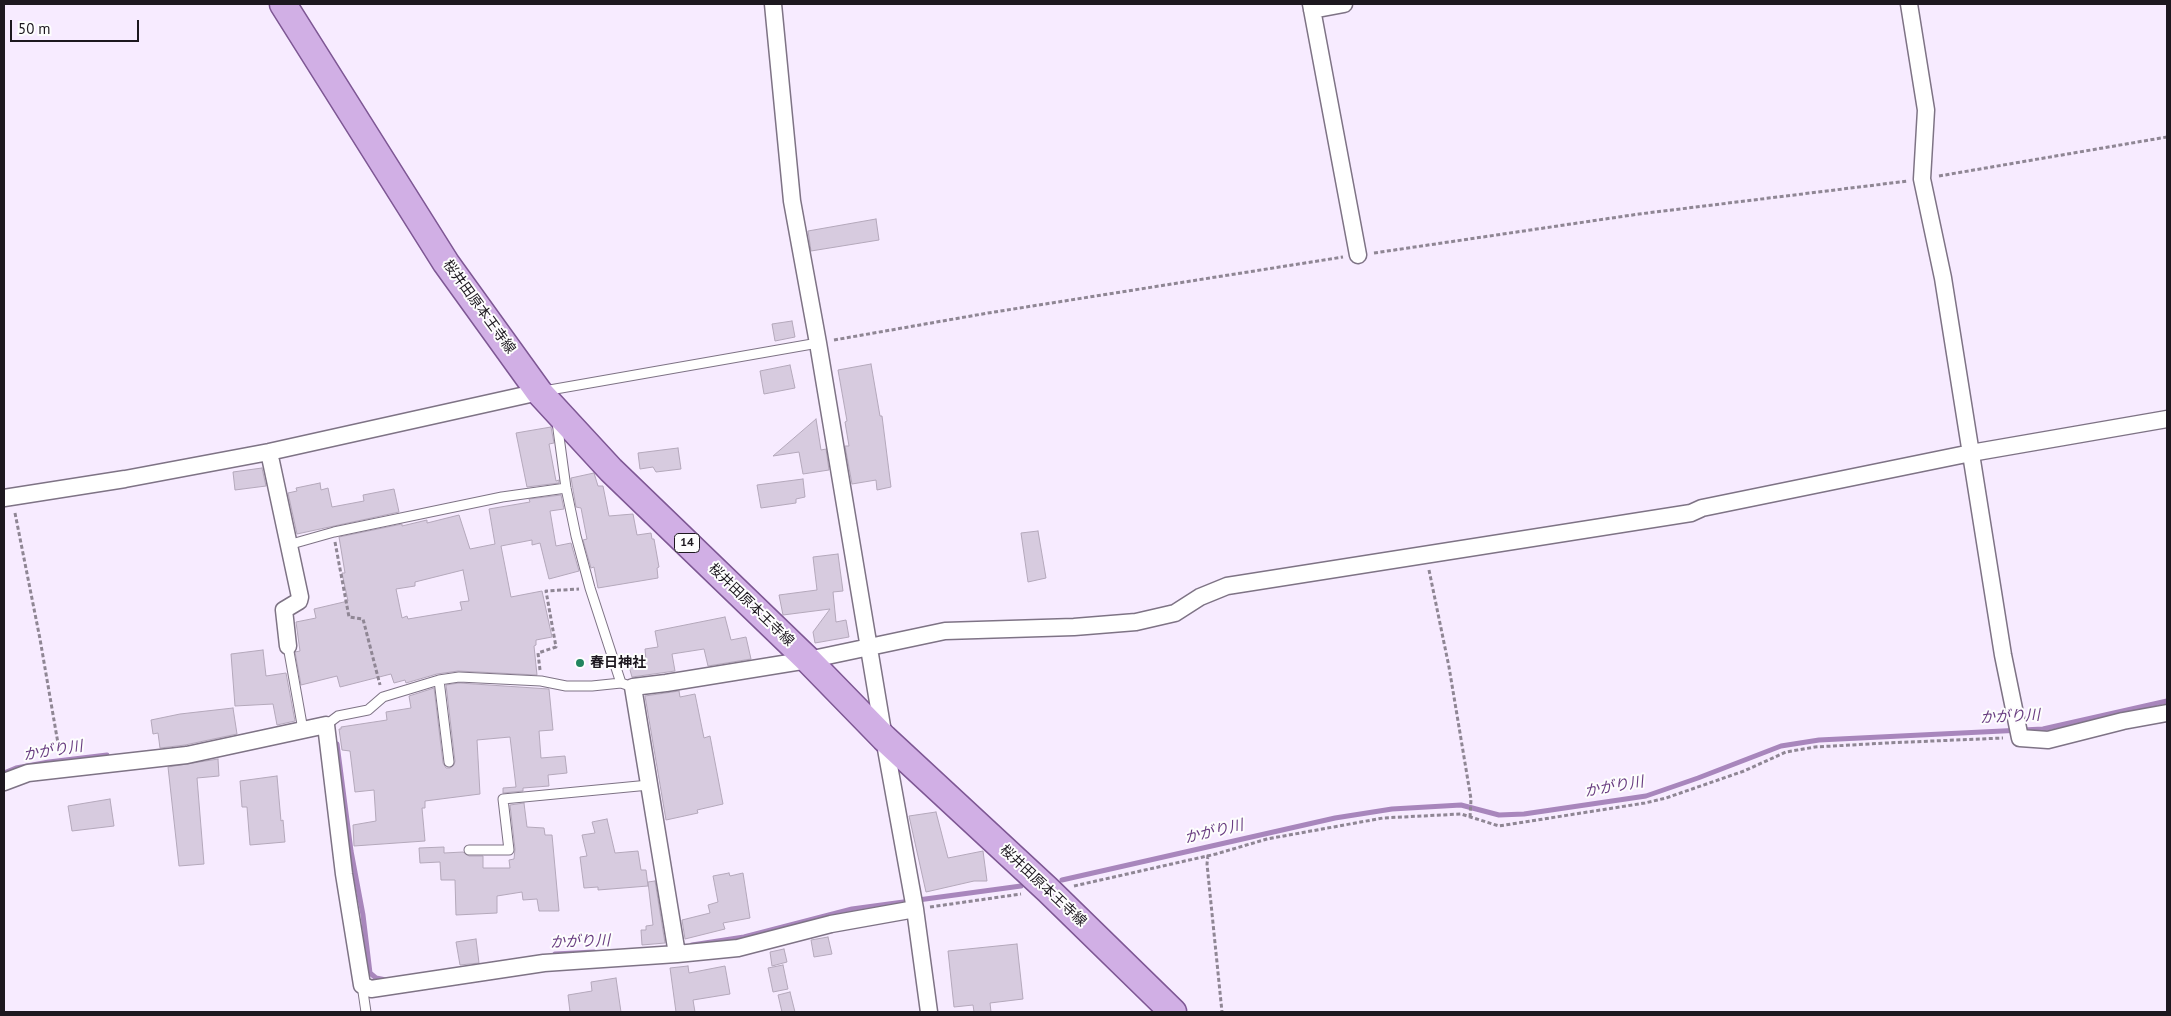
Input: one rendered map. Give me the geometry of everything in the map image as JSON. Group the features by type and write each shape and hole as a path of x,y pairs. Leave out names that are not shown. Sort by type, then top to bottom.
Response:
{"main road":[{"name":"桜井田原本王寺線","path":"283,4 446,263 547,400 611,470 808,660 884,738 1048,890 1173,1012"}],"street":[{"path":"773,4 792,201 915,909 930,1012"},
{"path":"1344,4 1312,7 1358,255"},
{"path":"1909,4 1926,110 1922,179 1943,278 2004,655 2020,738 2048,740 2167,712"},
{"path":"8,498 547,400"},
{"path":"677,954 649,785 627,685 666,683 808,660 945,632 1074,628 1136,622 1175,613 1200,597 1228,586 1692,513 1702,508 1972,453 2167,419"},
{"path":"268,452 300,597 299,601 284,610 288,646"},
{"path":"4,782 28,773 187,755 326,725 344,874 362,985 371,989 544,963 738,948 831,924 915,909"}],"lane":[{"path":"326,725 338,716 368,710 383,697 439,680 459,677 541,681 566,686 627,685 590,588 547,400 818,343"},
{"path":"288,545 334,532 502,498 566,488"},
{"path":"288,646 303,730"},
{"path":"439,680 449,762"},
{"path":"469,850 509,850 503,799 649,785"},
{"path":"362,985 366,1012"}],"path":[{"path":"818,343 988,312 1358,255 1639,214 1922,179 2167,136"},
{"path":"8,498 40,639 62,770"},
{"path":"334,532 349,617 364,618 383,697"},
{"path":"1420,557 1428,565 1449,667 1471,799 1470,818"},
{"path":"541,681 538,652 556,647 546,591 590,588"},
{"path":"915,909 1066,888 1208,855 1267,839 1382,818 1461,814 1499,826 1645,803 1666,798 1744,771 1786,752 1796,750 1886,743 2020,738"},
{"path":"1208,855 1206,864 1222,1012"}],"building":[{"path":"876,219 879,240 811,251 808,231"},
{"path":"792,321 795,337 775,341 772,324"},
{"path":"871,364 880,416 882,416 891,487 877,490 876,480 852,484 845,446 849,446 845,422 847,421 838,370"},
{"path":"790,365 795,388 764,394 760,371"},
{"path":"816,419 821,450 826,449 829,470 803,474 799,452 773,456"},
{"path":"551,427 554,443 549,444 556,481 559,480 559,483 527,487 516,433"},
{"path":"678,448 681,469 656,472 653,467 640,469 638,453"},
{"path":"262,468 266,486 235,490 233,472"},
{"path":"594,473 598,486 603,486 609,516 633,514 637,535 651,533 652,539 654,539 659,567 657,568 658,578 598,588 594,567 591,568 583,540 587,539 581,508 576,507 571,478"},
{"path":"803,479 805,497 796,499 796,503 761,508 757,485"},
{"path":"320,483 321,490 328,488 332,507 364,501 363,495 394,489 399,512 297,534 288,493 297,491 296,488"},
{"path":"561,495 564,509 550,511 556,546 571,543 579,571 549,579 540,543 532,545 532,540 501,546 511,597 542,591 552,637 536,640 536,645 534,646 537,675 458,671 437,674 406,683 405,680 394,683 391,674 340,687 337,676 301,685 295,652 300,651 296,622 316,618 314,609 348,601 342,573 345,573 339,537 427,520 427,523 459,515 470,549 495,544 489,509 530,502 529,499","holes":["463,570 469,601 460,602 462,610 408,619 407,616 402,618 396,589 415,586 415,582"]},
{"path":"1038,531 1046,578 1028,582 1021,533"},
{"path":"838,554 843,591 833,592 836,622 846,620 849,637 815,643 813,632 830,609 783,615 779,595 817,590 813,557"},
{"path":"725,617 731,640 746,637 751,659 708,666 704,649 672,654 675,671 632,677 628,663 646,660 645,649 658,647 655,631"},
{"path":"263,650 266,676 286,673 295,721 277,725 273,704 235,706 231,654"},
{"path":"459,683 549,689 553,730 539,731 541,758 565,756 567,773 548,775 549,786 523,788 523,791 503,793 503,788 516,787 510,737 477,740 480,794 425,801 425,808 422,808 425,841 354,846 353,825 376,821 374,790 355,792 350,751 342,750 339,729 341,727 387,720 386,712 411,708 409,696 434,688 443,763 446,768 450,768 454,765 455,761 446,685"},
{"path":"679,691 680,697 695,694 704,738 710,736 723,804 697,810 698,813 666,820 645,696"},
{"path":"233,708 237,734 185,745 160,748 158,733 153,734 151,720 180,714"},
{"path":"218,759 219,776 197,778 204,864 179,866 168,767"},
{"path":"277,776 285,842 250,845 247,807 242,807 240,781"},
{"path":"110,799 114,826 72,831 68,806"},
{"path":"524,803 527,827 544,828 545,835 552,835 559,911 539,911 537,899 523,900 522,892 497,896 497,913 456,915 455,880 441,880 440,862 420,863 419,848 444,847 444,853 463,852 469,856 483,856 483,868 510,868 509,860 514,859 515,849 510,805"},
{"path":"936,812 948,858 983,851 987,881 974,881 926,892 909,816"},
{"path":"607,819 615,853 638,851 641,870 646,870 648,886 598,890 598,887 584,888 580,857 587,856 582,835 595,833 592,822"},
{"path":"729,873 730,876 743,873 750,918 723,923 725,929 685,939 682,920 710,913 708,905 718,902 713,876"},
{"path":"655,881 665,943 642,945 641,930 646,930 646,926 653,925 648,882"},
{"path":"828,937 832,954 814,957 811,940"},
{"path":"476,939 479,963 460,965 456,942"},
{"path":"1017,944 1023,999 990,1003 991,1012 974,1012 973,1005 954,1007 948,951"},
{"path":"784,949 787,962 772,966 770,952"},
{"path":"783,965 788,989 773,992 768,968"},
{"path":"688,966 689,973 725,966 730,994 693,1000 695,1012 676,1012 670,968"},
{"path":"616,978 621,1012 570,1012 568,995 592,991 591,982"},
{"path":"790,992 795,1012 782,1012 778,995"}],"waterway":[{"name":"かがり川","path":"1062,880 1335,818 1392,809 1461,805 1499,815 1524,814 1646,796 1781,746 1819,740 2043,729 2167,701"},
{"name":"かがり川","path":"337,744 370,973 376,978 386,980"},
{"name":"かがり川","path":"4,773 16,768 49,762 107,755"},
{"name":"かがり川","path":"692,945 744,937 852,909 1021,886"},
{"name":"かがり川","path":"555,954 594,952"}],"place":[{"name":"春日神社","path":"580,663"}]}
